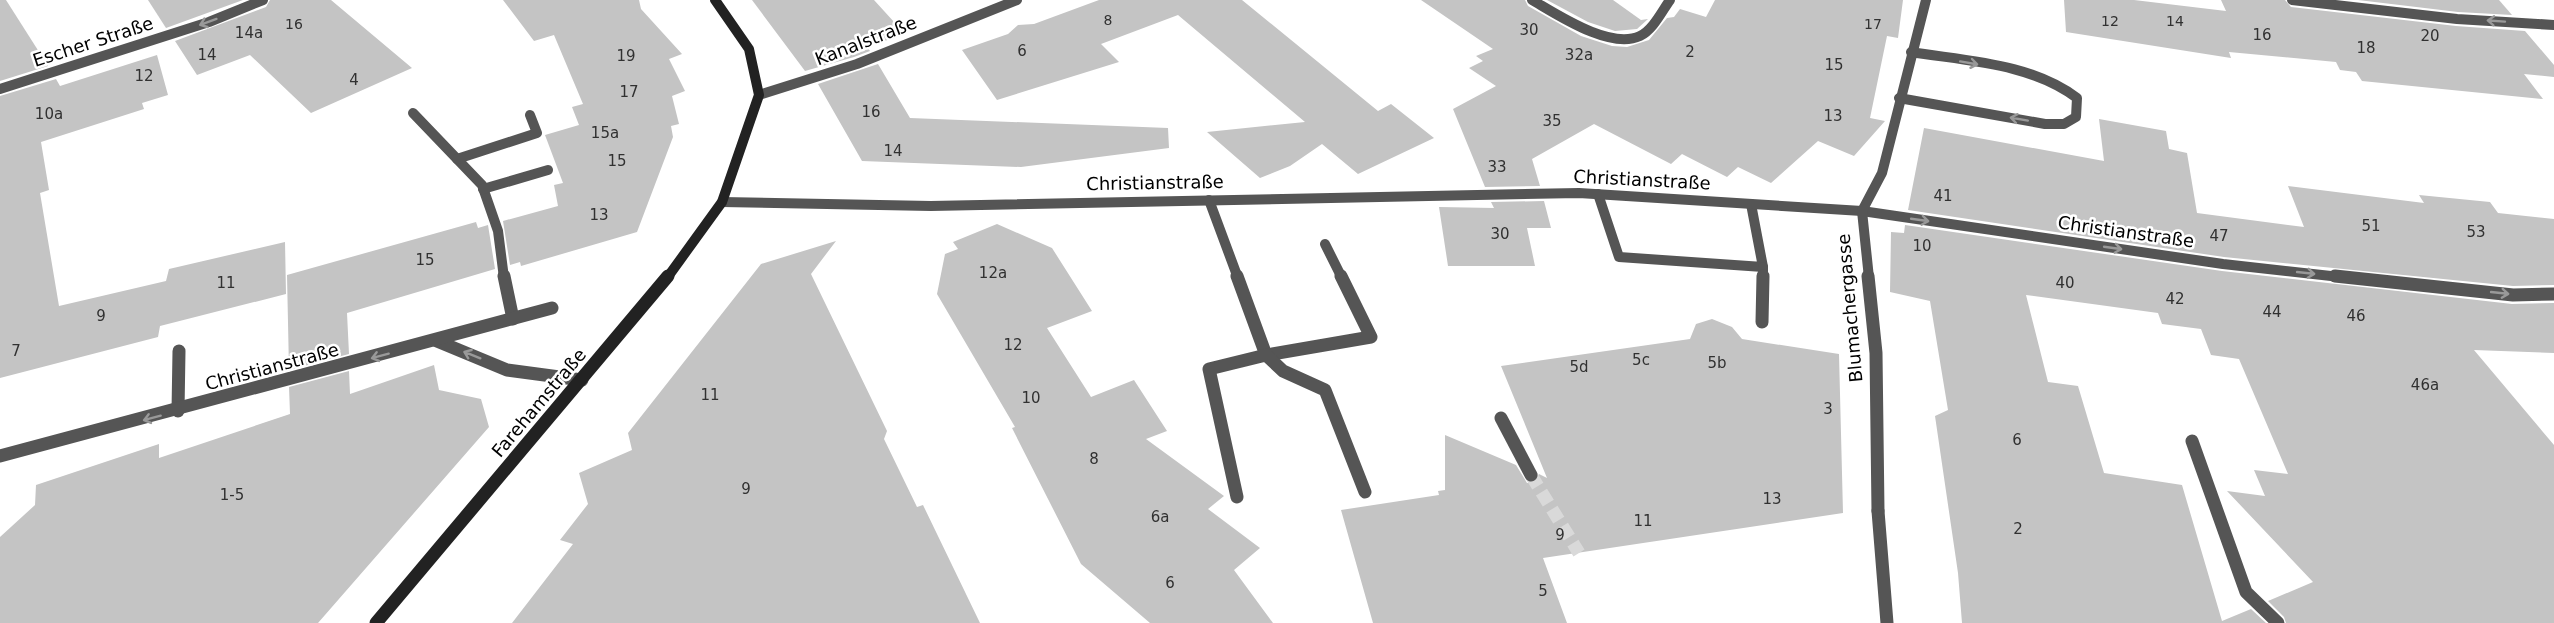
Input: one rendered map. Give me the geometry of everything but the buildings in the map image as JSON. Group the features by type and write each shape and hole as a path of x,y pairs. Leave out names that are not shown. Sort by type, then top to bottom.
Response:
{"main road":[{"path":"715,0 749,50 759,95"},
{"name":"Farehamstraße","path":"376,623 682,261 722,202 759,95"}],"street":[{"name":"Escher Straße","path":"0,89 209,22 262,0"},
{"name":"Kanalstraße","path":"759,95 787,88 852,65 1017,0"},
{"path":"1532,0 1604,37 1623,40 1641,36 1670,0"},
{"name":"Blumachergasse","path":"1887,623 1878,511 1876,353 1862,211 1882,173 1899,98 1911,52 1923,19 1926,0"},
{"path":"2292,0 2457,19 2554,25"},
{"path":"1899,98 2045,124 2064,124 2076,117 2077,98 2067,87 2042,76 1911,52"},
{"path":"413,113 483,189 498,231 504,280 513,319"},
{"path":"457,159 537,133 530,115"},
{"path":"483,189 548,170"},
{"path":"1598,194 1619,257 1763,267"},
{"name":"Christianstraße","path":"722,202 930,206 1598,194 1862,211 2223,264 2513,295 2554,294"},
{"path":"1209,200 1266,355 1283,371 1325,390 1365,492"},
{"path":"1751,204 1763,267 1762,322"},
{"path":"1237,497 1209,369 1266,355 1371,337 1325,244"},
{"name":"Christianstraße","path":"0,456 178,411 552,308"},
{"path":"437,340 507,370 582,380"},
{"path":"178,411 179,351"},
{"path":"1500,418 1531,475"},
{"path":"2192,441 2246,592 2278,623"}],"tunnel":[{"path":"1531,475 1579,553"}]}
